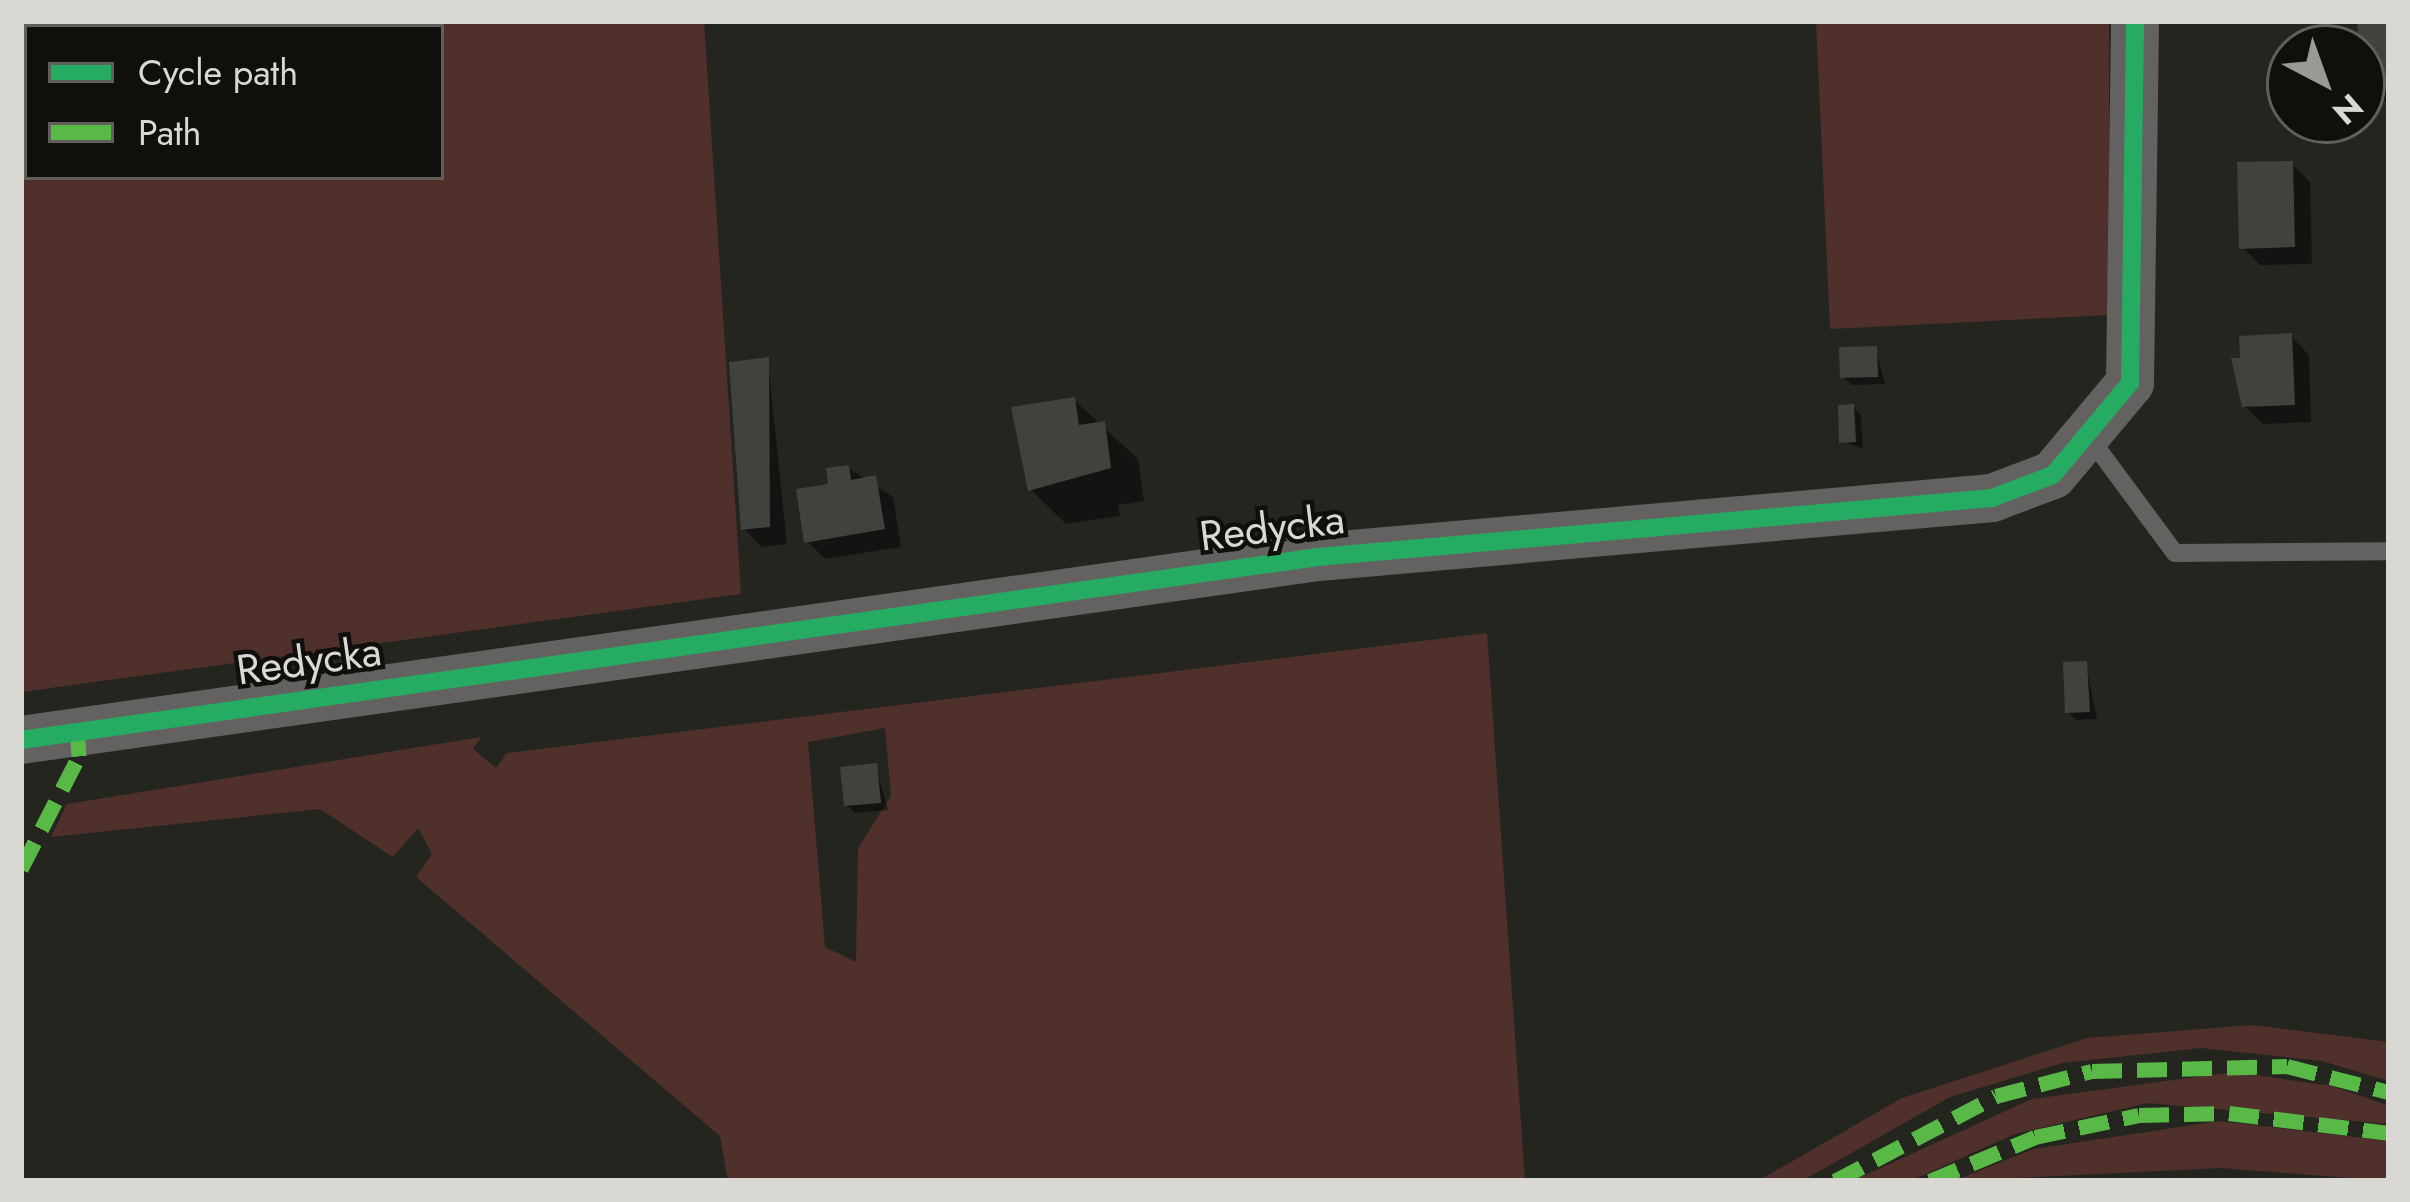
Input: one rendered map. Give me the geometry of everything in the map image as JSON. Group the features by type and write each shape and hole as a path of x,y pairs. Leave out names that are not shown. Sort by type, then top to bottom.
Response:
{"street":[{"name":"Redycka","path":"21,740 1318,557 1992,498 2053,475 2092,440 2130,383 2139,322 2135,21"}],"lane":[{"path":"2092,440 2175,553 2389,551"}],"shaded area":[{"path":"21,21 704,21 741,594 21,692"},
{"path":"1816,21 2109,21 2109,315 1830,329"},
{"path":"1487,633 1525,1181 728,1181 720,1136 416,877 432,854 418,828 393,857 320,809 51,837 67,804 481,737 473,749 496,768 507,753","holes":["885,728 891,796 858,848 856,962 825,947 808,742"]},
{"path":"2252,1025 2389,1042 2389,1081 2322,1061 2201,1048 2062,1063 1950,1097 1802,1181 1758,1181 1902,1098 2087,1038"},
{"path":"2233,1072 2332,1086 2389,1106 2389,1124 2148,1103 2015,1134 1910,1181 1852,1181 2032,1099"},
{"path":"2219,1121 2389,1141 2389,1181 2221,1168 1953,1181 2034,1149"}],"building":[{"path":"2389,21 2389,86 2386,24 2357,24"},
{"path":"2293,161 2295,247 2239,249 2237,162"},
{"path":"2292,333 2295,405 2242,407 2231,358 2240,358 2239,336"},
{"path":"1877,346 1878,377 1840,378 1839,347"},
{"path":"769,357 770,527 741,530 729,362"},
{"path":"1075,397 1079,425 1105,421 1111,468 1028,491 1011,407"},
{"path":"1854,404 1856,442 1839,443 1838,405"},
{"path":"849,465 851,480 876,475 885,529 804,543 796,489 828,484 826,468"},
{"path":"2087,661 2090,712 2065,713 2063,662"},
{"path":"877,763 881,803 844,806 840,767"}],"marked path":[{"path":"21,869 79,756 77,730"},
{"path":"1835,1181 1996,1096 2092,1071 2287,1066 2389,1092"},
{"path":"1930,1181 2035,1137 2139,1115 2229,1113 2389,1133"}],"cycle path":[{"path":"21,740 1318,557 1992,498 2053,475 2130,383 2135,21"}]}
